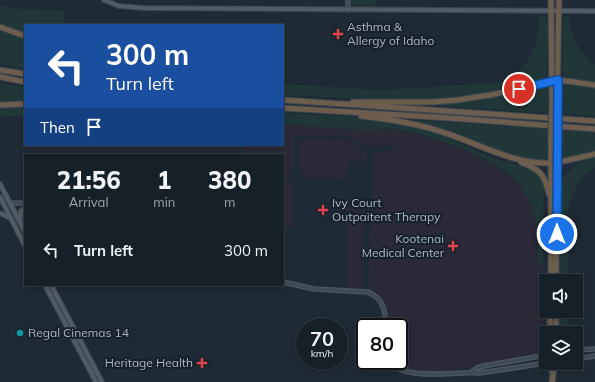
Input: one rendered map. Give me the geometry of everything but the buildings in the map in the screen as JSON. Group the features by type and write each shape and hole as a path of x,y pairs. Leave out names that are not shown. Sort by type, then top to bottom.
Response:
{"highway":[{"path":"551,0 555,80 554,162 556,274"},
{"path":"555,80 559,0"},
{"path":"0,27 24,36"},
{"path":"0,70 24,74"},
{"path":"0,77 24,82"},
{"path":"325,103 364,101 445,102 490,95 555,80 595,85"},
{"path":"284,100 595,121"},
{"path":"0,105 24,104"},
{"path":"284,108 595,129"},
{"path":"312,110 393,120 461,138 484,149 536,168 546,181 551,204"},
{"path":"509,157 531,162 554,162 595,154"},
{"path":"550,274 551,204 554,162"},
{"path":"552,370 553,375"},
{"path":"552,382 554,370"}],"main road":[{"path":"104,0 119,6 144,8 595,11"},
{"path":"0,184 24,230"},
{"path":"0,197 24,244"},
{"path":"2,203 10,203"},
{"path":"20,222 21,211 24,209"},
{"path":"0,213 11,218"},
{"path":"46,286 96,382"},
{"path":"52,286 102,382"}],"street":[{"path":"348,0 348,10"},
{"path":"10,203 24,203"},
{"path":"284,282 314,289 360,290 373,294 382,302 385,318"},
{"path":"583,350 595,349"},
{"path":"470,372 484,366 539,356"},
{"path":"583,358 595,356"},
{"path":"428,379 470,372 480,373 539,364"},
{"path":"396,370 403,375"}],"shaded area":[{"name":"Kootenai Medical Center","path":"284,124 371,130 390,129 418,134 455,146 475,155 511,176 522,188 533,209 537,228 537,262 543,263 543,274 539,274 539,318 544,318 544,326 539,326 539,355 447,371 441,374 413,375 400,370 408,370 408,318 390,318 387,307 382,299 370,289 368,285 369,239 372,216 372,156 376,151 391,151 391,146 371,147 349,137 295,135 294,170 288,178 293,186 293,228 284,228 284,154 244,154 244,146 284,146"},
{"path":"302,139 351,141 368,151 367,162 348,161 348,179 304,178 303,174 298,169 298,143"},
{"name":"Kootenai Medical Center","path":"347,207 366,207 363,239 363,286 360,288 346,288"}],"green space":[{"path":"350,0 376,0 376,6 356,5 351,3"},
{"path":"0,5 20,9 64,10 65,24 24,24 24,33 0,24"},
{"path":"539,16 545,17 548,21 547,71 545,77 540,80 460,98 421,101 284,95 284,84 380,90 496,83 516,73 524,66 534,49"},
{"path":"569,16 571,30 577,44 595,65 595,83 568,77 562,73 563,22 565,17"},
{"path":"0,29 24,39 24,69 0,64"},
{"path":"562,82 595,87 595,116 559,113 560,84"},
{"path":"0,83 24,87 24,101 0,101"},
{"path":"544,86 548,88 548,113 440,106 440,104 464,102"},
{"path":"24,107 24,116 0,117 0,108"},
{"path":"284,113 347,116 419,127 441,134 489,157 528,168 536,172 542,179 544,186 543,263 537,263 537,228 532,208 518,183 500,168 470,152 418,134 402,130 389,129 360,130 284,124"},
{"path":"413,120 548,129 547,157 546,160 538,160 498,152"},
{"path":"559,130 595,133 595,151 574,157 562,158"},
{"path":"595,157 595,167 581,180 572,196 568,208 568,274 559,274 560,181 575,166"},
{"path":"559,318 569,318 568,326 558,326"}],"place":[{"name":"Asthma & Allergy of Idaho","path":"338,34"},
{"name":"Ivy Court Outpaitent Therapy","path":"323,210"},
{"name":"Kootenai Medical Center","path":"453,246"},
{"name":"Regal Cinemas 14","path":"20,333"},
{"name":"Heritage Health","path":"202,363"}],"route":[{"path":"519,89 558,80 557,234"}]}
